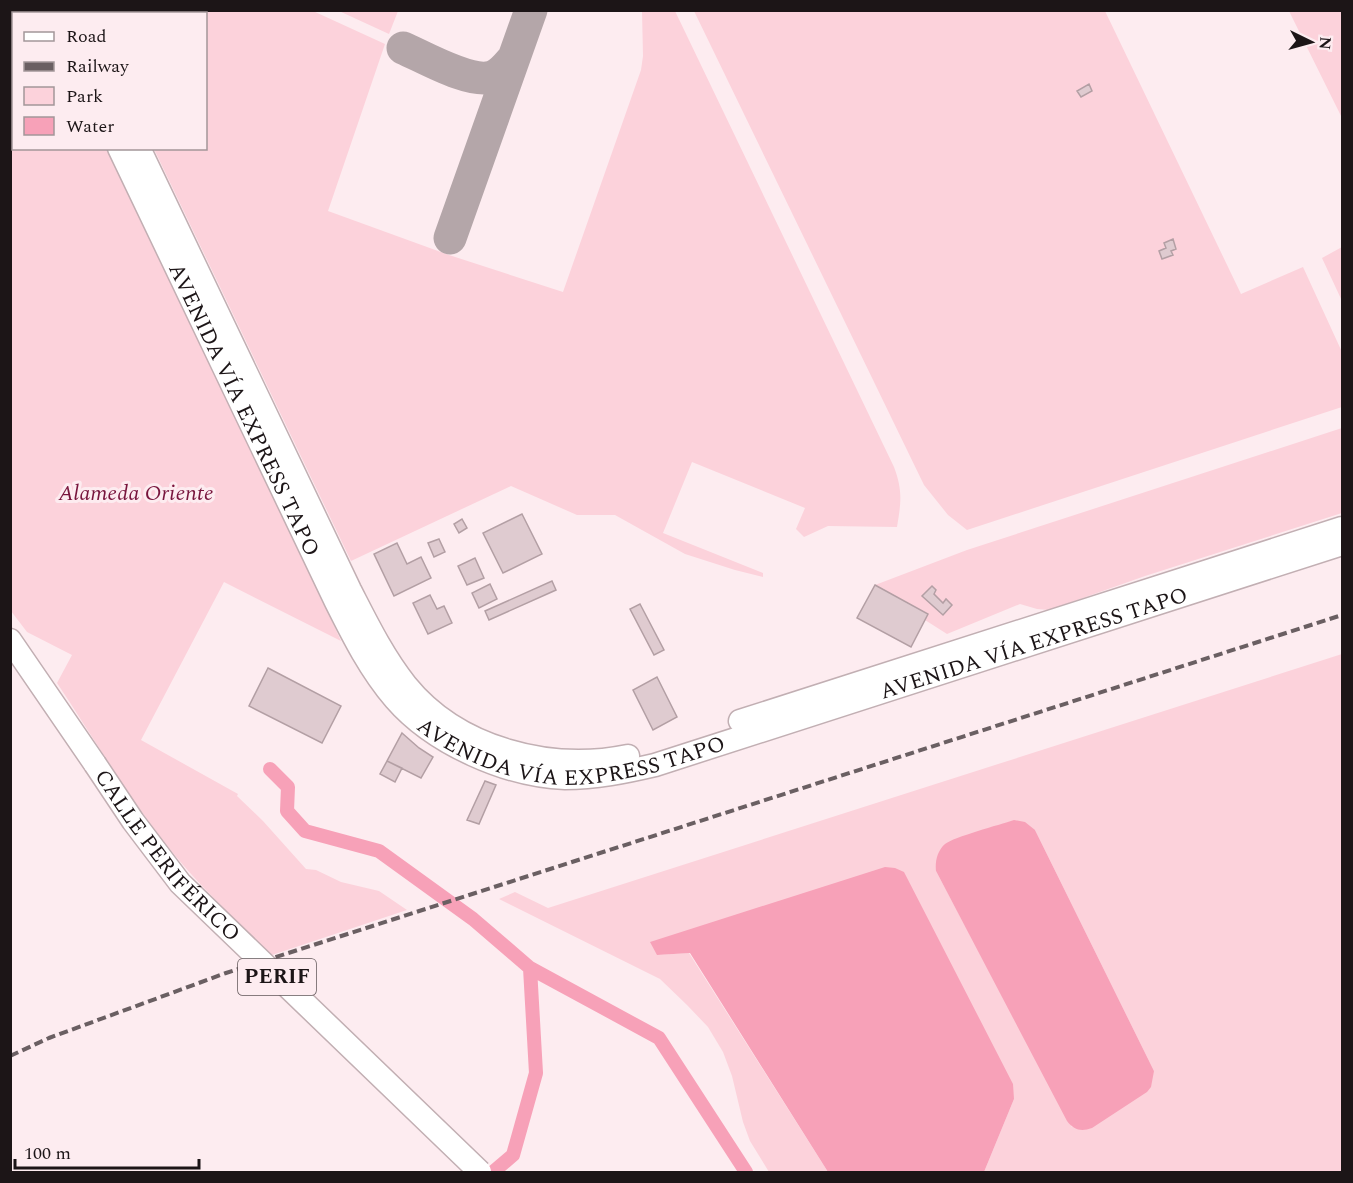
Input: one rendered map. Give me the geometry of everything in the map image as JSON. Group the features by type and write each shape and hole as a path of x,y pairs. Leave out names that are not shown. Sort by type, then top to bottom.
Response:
{"main road":[{"name":"AVENIDA VÍA EXPRESS TAPO","path":"120,150 360,649 396,701 441,738 478,757 511,768 563,778 592,777 655,765 1342,544"},
{"name":"AVENIDA VÍA EXPRESS TAPO","path":"140,150 372,633 401,678 423,704 445,721 492,745 534,756 582,762 641,753 1342,528"},
{"name":"CALLE PERIFÉRICO","path":"10,640 132,821 180,883 480,1173"}],"green space":[{"path":"398,10 389,34 339,11"},
{"name":"Alameda Oriente","path":"10,11 44,11 12,12 12,150 111,150 341,641 224,582 141,740 238,794 237,796 306,869 316,870 341,882 379,891 407,910 272,955 184,867 127,791 57,683 72,655 27,632 11,611"},
{"path":"313,11 385,44 328,211 449,255 563,292 641,70 642,11 675,11 894,467 900,497 897,527 828,526 804,537 796,529 805,508 692,462 663,533 763,573 763,577 685,554 615,515 577,515 511,486 351,561 154,150 207,150 207,12 88,12"},
{"path":"694,11 1105,11 1241,294 1303,267 1342,352 1342,407 967,530 948,515 924,485"},
{"path":"1289,11 1342,11 1342,118"},
{"path":"1342,247 1342,301 1322,258"},
{"path":"1342,428 1342,513 1145,576 1049,610 1020,604 947,634 925,620 928,614 875,585 967,550"},
{"path":"1342,654 1342,1172 984,1172 1014,1099 904,873 657,955 689,953 828,1172 769,1172 750,1141 723,1052 708,1027 687,1005 660,979 499,899 515,892 548,908","holes":["1035,830 1154,1071 1072,1127 936,871"]}],"water":[{"path":"1014,820 1025,822 1035,830 1154,1071 1151,1087 1147,1092 1088,1129 1078,1129 1067,1121 936,871 937,857 945,844"},
{"path":"885,867 904,872 1013,1084 1014,1099 984,1172 828,1172 690,953 657,955 650,942"}],"building":[{"path":"1089,84 1092,91 1081,97 1077,91"},
{"path":"1173,239 1176,249 1171,251 1173,255 1162,259 1159,251 1166,248 1164,243"},
{"path":"522,514 542,554 503,573 483,533"},
{"path":"462,519 467,528 459,533 454,524"},
{"path":"439,539 445,552 434,557 428,543"},
{"path":"397,543 407,564 421,557 431,578 394,596 374,554"},
{"path":"475,558 484,578 467,585 458,566"},
{"path":"552,581 556,590 489,620 485,611"},
{"path":"490,584 497,599 479,608 472,593"},
{"path":"875,585 928,614 911,647 857,618"},
{"path":"932,586 936,590 934,594 943,603 946,599 952,605 943,615 922,596"},
{"path":"430,595 437,609 444,606 452,623 428,634 413,603"},
{"path":"640,604 664,650 654,655 630,609"},
{"path":"268,668 341,706 322,743 249,706"},
{"path":"657,677 677,717 653,730 633,690"},
{"path":"402,733 433,757 421,778 387,761"},
{"path":"387,761 402,768 395,782 380,774"},
{"path":"485,781 496,785 479,824 467,820"}],"waterway":[{"path":"270,769 288,787 287,811 305,831 379,851 473,919 530,968 659,1038 746,1172"},
{"path":"493,1172 513,1155 536,1073 530,968"}],"taxiway":[{"path":"450,238 531,10"},
{"path":"403,48 472,77 492,77 504,70 513,59"}],"railway":[{"path":"10,1056 49,1038 226,973 1342,615"}]}
